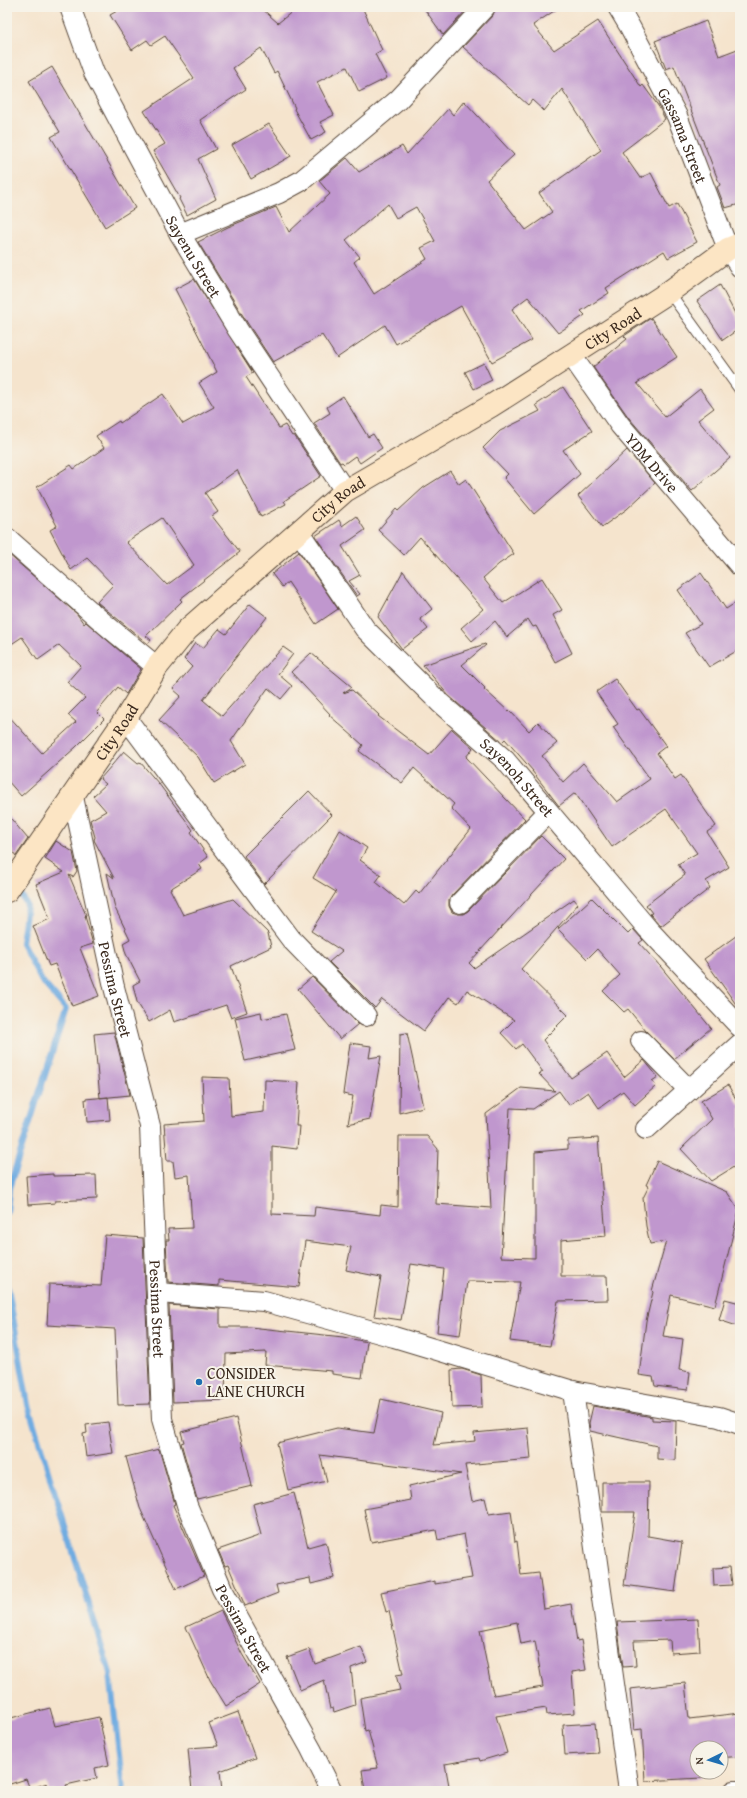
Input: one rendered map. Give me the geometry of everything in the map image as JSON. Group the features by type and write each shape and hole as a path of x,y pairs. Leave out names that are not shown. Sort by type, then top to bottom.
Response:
{"main road":[{"name":"City Road","path":"7,891 126,718 157,667 187,630 345,491 491,406 669,292 734,247"}],"street":[{"name":"Sayenu Street","path":"70,7 94,73 180,234 238,330 345,491"},
{"path":"180,234 279,193 301,181 398,100 485,7"},
{"name":"Gassama Street","path":"618,7 677,116 734,247 740,267"},
{"name":"YDM Drive","path":"571,355 620,425 740,566"},
{"name":"Sayenoh Street","path":"299,532 365,629 440,703 505,760 648,929 738,1025"},
{"path":"7,538 106,625 157,667"},
{"path":"126,718 291,940 366,1016"},
{"name":"Pessima Street","path":"73,797 114,987 150,1126 158,1293 158,1356 162,1419 187,1506 222,1589 312,1749 332,1791"},
{"path":"460,903 548,812"},
{"path":"642,1041 689,1090"},
{"path":"646,1129 740,1044"},
{"path":"158,1293 264,1301 394,1337 573,1391 719,1417 740,1424"},
{"path":"573,1391 629,1791"},
{"path":"734,1791 740,1790"}],"lane":[{"path":"669,292 740,390"}],"building":[{"path":"124,7 260,7 278,23 298,7 362,7 382,50 375,54 387,78 359,92 347,67 317,82 334,115 320,122 326,132 311,140 294,109 295,108 277,71 274,73 261,48 233,68 246,89 200,120 216,149 198,159 216,199 187,215 179,199 180,198 153,151 165,144 144,111 194,78 165,36 151,45 147,40 132,50 110,15"},
{"path":"423,7 469,7 443,35"},
{"path":"496,7 560,7 533,25 554,50 598,21 641,87 643,85 659,107 665,119 622,152 640,178 651,173 669,208 677,204 697,242 668,258 664,251 606,288 609,293 581,311 585,315 558,333 528,297 512,309 532,340 492,362 461,306 396,344 385,325 337,358 322,335 273,362 198,242 228,227 276,207 289,232 330,194 319,181 347,158 359,172 402,146 407,154 448,109 453,115 464,101 514,155 487,180 526,230 552,212 539,193 601,150 562,89 544,111 532,100 528,105 463,47 493,15","holes":["388,204 396,218 416,207 435,241 421,248 427,259 374,294 354,262 360,257 346,240"]},
{"path":"706,21 719,56 740,48 740,204 725,208 717,187 720,185 674,66 666,69 655,41"},
{"path":"52,67 135,208 105,227 51,137 60,132 29,81"},
{"path":"269,124 291,156 251,179 232,145"},
{"path":"194,279 253,373 246,377 279,428 285,425 292,436 294,435 321,476 284,501 286,504 261,517 237,470 205,493 218,512 212,516 240,552 180,599 182,601 146,636 151,640 148,644 97,602 113,585 87,558 71,570 50,530 57,526 37,487 71,465 74,469 104,448 96,436 119,421 120,423 163,394 183,424 214,407 199,383 217,372 175,289","holes":["162,518 194,565 167,585 126,542"]},
{"path":"720,285 740,323 740,328 723,340 697,301"},
{"path":"651,318 677,357 637,383 665,417 700,389 714,408 698,420 730,458 692,491 629,418 593,367 627,339 624,336"},
{"path":"484,363 492,380 474,389 465,372"},
{"path":"563,387 592,431 563,450 580,474 534,514 504,478 508,474 483,448 500,431 540,411 536,405"},
{"path":"343,396 368,437 373,434 382,448 360,463 355,456 344,464 342,462 340,463 314,423 330,413 327,407"},
{"path":"627,450 655,483 627,509 602,527 578,496"},
{"path":"450,471 459,484 466,479 514,554 499,564 483,578 503,603 542,578 562,610 553,615 572,653 555,662 536,626 533,627 528,619 507,637 495,621 472,641 461,628 483,609 420,537 404,555 378,530 396,509 398,511 423,488"},
{"path":"356,516 365,530 342,546 360,575 349,581 360,594 357,596 315,536 339,520 342,526"},
{"path":"299,552 338,609 316,624 288,582 282,587 272,574"},
{"path":"7,553 77,614 84,624 86,622 141,669 126,694 118,687 97,712 104,719 76,747 21,796 7,780 7,714 42,753 76,722 68,715 85,698 67,682 81,666 59,645 38,660 22,637 7,647"},
{"path":"403,571 432,609 420,619 428,629 402,649 378,617"},
{"path":"701,573 726,609 740,600 740,649 709,667 685,633 701,624 678,590"},
{"path":"250,604 267,617 203,700 222,716 283,647 293,654 278,674 292,686 281,699 268,688 231,741 245,764 214,783 198,757 159,720 181,696 173,689 192,667 184,659 195,643 203,648 219,629 226,634"},
{"path":"485,644 486,645 462,665 485,688 484,689 508,711 509,710 529,731 538,722 557,743 542,756 563,782 583,763 617,802 650,779 613,727 618,724 596,692 615,679 637,710 639,709 666,746 657,753 675,779 681,775 716,826 707,832 729,867 706,881 710,888 661,926 650,914 652,913 646,905 685,875 678,864 697,853 666,809 612,847 575,793 559,806 533,771 505,739 502,742 448,695 423,665"},
{"path":"311,653 352,687 343,693 352,690 379,715 378,716 429,755 452,729 473,748 466,757 525,819 452,895 449,900 449,906 452,912 463,914 468,911 541,836 564,859 469,963 474,968 574,899 578,904 521,969 568,1015 543,1040 571,1078 607,1053 624,1077 644,1060 658,1077 652,1081 656,1086 635,1105 623,1091 599,1108 588,1092 569,1105 559,1091 533,1109 510,1108 501,1257 535,1258 535,1152 568,1149 568,1140 598,1138 606,1236 561,1240 561,1276 607,1276 608,1300 558,1301 550,1346 510,1341 520,1282 467,1281 460,1335 437,1332 444,1269 411,1264 401,1320 374,1316 381,1277 346,1270 351,1247 305,1241 299,1287 219,1280 219,1286 168,1282 166,1240 169,1240 168,1229 192,1228 189,1175 175,1177 173,1161 167,1161 164,1124 204,1121 202,1077 229,1078 231,1116 264,1112 265,1080 299,1082 296,1126 299,1126 297,1149 272,1146 272,1214 314,1216 315,1207 380,1215 381,1205 398,1207 399,1136 427,1136 438,1149 436,1204 491,1208 486,1114 521,1088 555,1091 539,1074 543,1072 522,1044 516,1049 501,1033 514,1020 467,990 458,1003 449,997 424,1031 382,999 375,1008 329,962 342,951 311,931 336,892 313,878 340,830 367,848 360,860 381,875 376,882 404,905 416,891 419,894 471,829 451,808 454,804 414,768 402,783 359,751 363,745 329,715 330,714 291,672"},
{"path":"124,751 138,763 140,762 159,784 193,830 191,832 208,857 199,864 202,869 170,889 183,915 233,899 268,933 271,947 231,966 247,1012 231,1018 226,1005 174,1022 170,1010 149,1022 137,1002 133,985 140,981 126,954 123,943 130,939 115,908 107,873 114,878 94,840 95,837 90,820 106,811 93,796 106,784 100,779"},
{"path":"309,791 332,815 264,884 244,856"},
{"path":"7,814 28,839 16,856 7,844"},
{"path":"56,841 73,852 77,871 73,877 69,875 86,915 85,916 93,944 80,948 99,996 72,1006 55,964 49,966 33,926 50,919 36,884 64,872 45,859"},
{"path":"592,898 628,934 633,929 643,940 639,943 661,967 711,1028 674,1059 646,1031 628,1009 624,1012 603,991 620,975 597,949 587,959 558,929"},
{"path":"740,933 740,1010 704,959"},
{"path":"312,977 358,1024 340,1039 298,989"},
{"path":"261,1012 262,1019 286,1014 295,1050 245,1061 235,1018"},
{"path":"114,1032 130,1095 100,1098 94,1034"},
{"path":"407,1033 423,1107 399,1113 400,1034"},
{"path":"350,1043 371,1046 369,1058 381,1056 370,1119 348,1124 353,1096 343,1094"},
{"path":"728,1085 740,1106 740,1163 711,1181 681,1149 712,1119 701,1101"},
{"path":"108,1097 110,1120 87,1122 85,1099"},
{"path":"657,1161 727,1192 739,1210 715,1306 671,1295 663,1336 683,1339 679,1370 690,1372 688,1390 655,1386 653,1377 639,1375 646,1321 652,1291 666,1241 650,1244 646,1226 643,1198 649,1186 646,1185"},
{"path":"53,1174 53,1176 96,1175 97,1199 55,1201 55,1203 28,1205 26,1176"},
{"path":"105,1235 143,1238 150,1404 118,1405 115,1329 47,1325 49,1284 101,1286"},
{"path":"725,1299 740,1303 740,1327 719,1320"},
{"path":"169,1305 220,1309 220,1327 250,1327 343,1337 367,1342 362,1378 332,1374 332,1371 265,1365 266,1352 226,1354 225,1400 173,1402"},
{"path":"462,1369 481,1375 482,1407 452,1408 451,1370"},
{"path":"381,1399 441,1413 434,1445 475,1441 474,1433 528,1428 531,1459 465,1465 472,1501 485,1498 489,1514 511,1511 515,1542 517,1541 521,1575 539,1573 544,1609 571,1604 577,1641 581,1640 586,1670 572,1672 575,1713 547,1715 546,1708 496,1716 507,1753 480,1761 479,1758 445,1764 450,1791 365,1791 362,1770 378,1768 368,1730 365,1731 360,1698 400,1690 396,1675 403,1674 389,1611 386,1612 381,1592 435,1581 435,1584 472,1578 464,1534 438,1540 436,1530 371,1542 364,1509 411,1500 409,1486 461,1474 320,1455 327,1481 288,1490 277,1443 337,1428 374,1433","holes":["517,1622 521,1644 535,1641 543,1687 494,1695 480,1630"]},
{"path":"593,1406 652,1417 652,1420 676,1421 675,1460 657,1459 657,1446 590,1431 589,1423"},
{"path":"236,1418 252,1486 197,1499 181,1443 184,1442 181,1432"},
{"path":"108,1422 113,1453 86,1457 83,1434 87,1433 86,1425"},
{"path":"159,1449 175,1504 173,1505 204,1576 176,1589 140,1508 126,1457"},
{"path":"602,1482 649,1482 648,1536 682,1542 675,1592 624,1585 635,1512 602,1512"},
{"path":"294,1493 308,1547 326,1542 334,1578 311,1584 310,1578 276,1585 278,1593 245,1606 228,1565 225,1566 218,1550 261,1535 253,1504"},
{"path":"730,1567 732,1585 714,1586 713,1568"},
{"path":"221,1611 242,1654 260,1684 226,1706 210,1680 186,1627"},
{"path":"698,1619 700,1651 671,1653 670,1640 634,1641 636,1666 623,1667 617,1622"},
{"path":"361,1647 367,1662 351,1668 355,1705 334,1712 333,1708 330,1709 324,1680 300,1690 287,1657 309,1649 315,1664"},
{"path":"685,1683 689,1719 740,1713 740,1756 729,1757 729,1740 689,1740 689,1779 645,1781 642,1729 634,1730 630,1689"},
{"path":"50,1708 55,1726 99,1717 109,1765 95,1768 97,1778 66,1785 68,1791 49,1791 47,1783 30,1789 26,1779 7,1785 7,1719"},
{"path":"238,1712 255,1758 220,1771 222,1791 192,1791 188,1748 218,1746 209,1723"},
{"path":"595,1723 598,1753 565,1755 563,1725"}],"waterway":[{"path":"7,1212 9,1188 66,1009 41,980 22,943 27,905 16,886"},
{"path":"7,1282 28,1405 110,1673 123,1791"}],"place":[{"name":"CONSIDER LANE CHURCH","path":"199,1382"}]}
